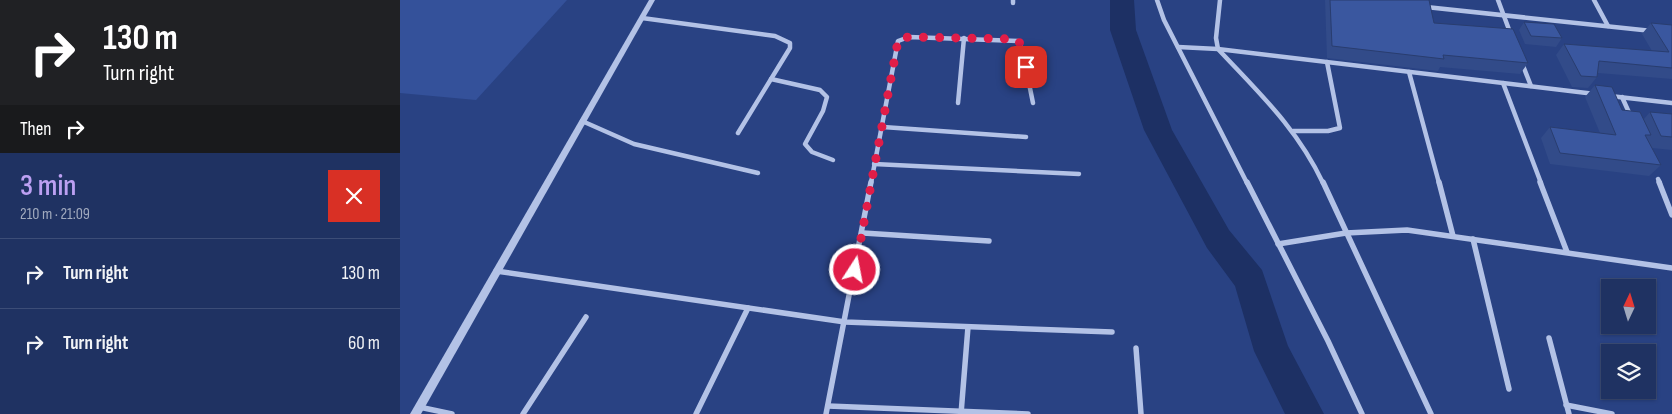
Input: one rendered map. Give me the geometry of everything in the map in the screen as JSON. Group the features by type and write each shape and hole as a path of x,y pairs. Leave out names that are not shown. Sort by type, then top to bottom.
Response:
{"street":[{"path":"452,414 417,411 652,0"},
{"path":"1157,0 1178,47 1362,414"},
{"path":"1220,0 1216,38 1218,49 1293,130 1310,155 1431,414"},
{"path":"1424,0 1426,7"},
{"path":"1498,0 1514,42"},
{"path":"1594,0 1608,26"},
{"path":"1417,6 1654,31"},
{"path":"642,18 785,39 790,43 790,48 738,133"},
{"path":"826,414 863,232 898,41 908,37 1018,41 1022,49 1033,103"},
{"path":"958,103 964,38"},
{"path":"1178,47 1218,49 1672,103"},
{"path":"1521,60 1531,86"},
{"path":"1293,130 1328,131 1340,128 1326,62"},
{"path":"1409,72 1453,236"},
{"path":"771,79 814,88 824,93 827,97 826,103 805,144 812,152 833,160"},
{"path":"1504,83 1567,252"},
{"path":"1622,97 1634,124"},
{"path":"582,121 634,144 758,173"},
{"path":"883,127 1026,136"},
{"path":"874,164 1079,174"},
{"path":"1658,178 1672,215"},
{"path":"1278,244 1346,233 1407,230 1473,238 1672,269"},
{"path":"863,232 988,241"},
{"path":"1473,238 1510,388"},
{"path":"496,271 845,322 1112,332"},
{"path":"696,414 748,308"},
{"path":"523,414 586,317"},
{"path":"962,412 968,327"},
{"path":"1549,338 1569,414"},
{"path":"1136,348 1141,414"},
{"path":"1566,405 1612,414"},
{"path":"828,406 1028,414"}],"shaded area":[{"path":"400,0 567,0 476,100 400,93"}],"building":[{"path":"1330,0 1429,0 1434,23 1513,29 1528,63 1443,55 1444,59 1332,46"},
{"path":"1524,22 1554,24 1562,38 1531,36"},
{"path":"1651,23 1672,25 1672,68 1599,61 1597,77 1581,76 1564,44 1669,52"},
{"path":"1595,85 1612,87 1622,110 1640,112 1651,135 1645,135 1661,165 1560,153 1550,127 1616,135"},
{"path":"1650,112 1672,114 1672,137 1661,136"}],"waterway":[{"path":"1122,0 1123,30 1158,130 1218,239 1250,280 1272,351 1305,414"}],"route":[{"path":"855,270 898,41 908,37 1014,39 1020,43 1026,67"}]}
